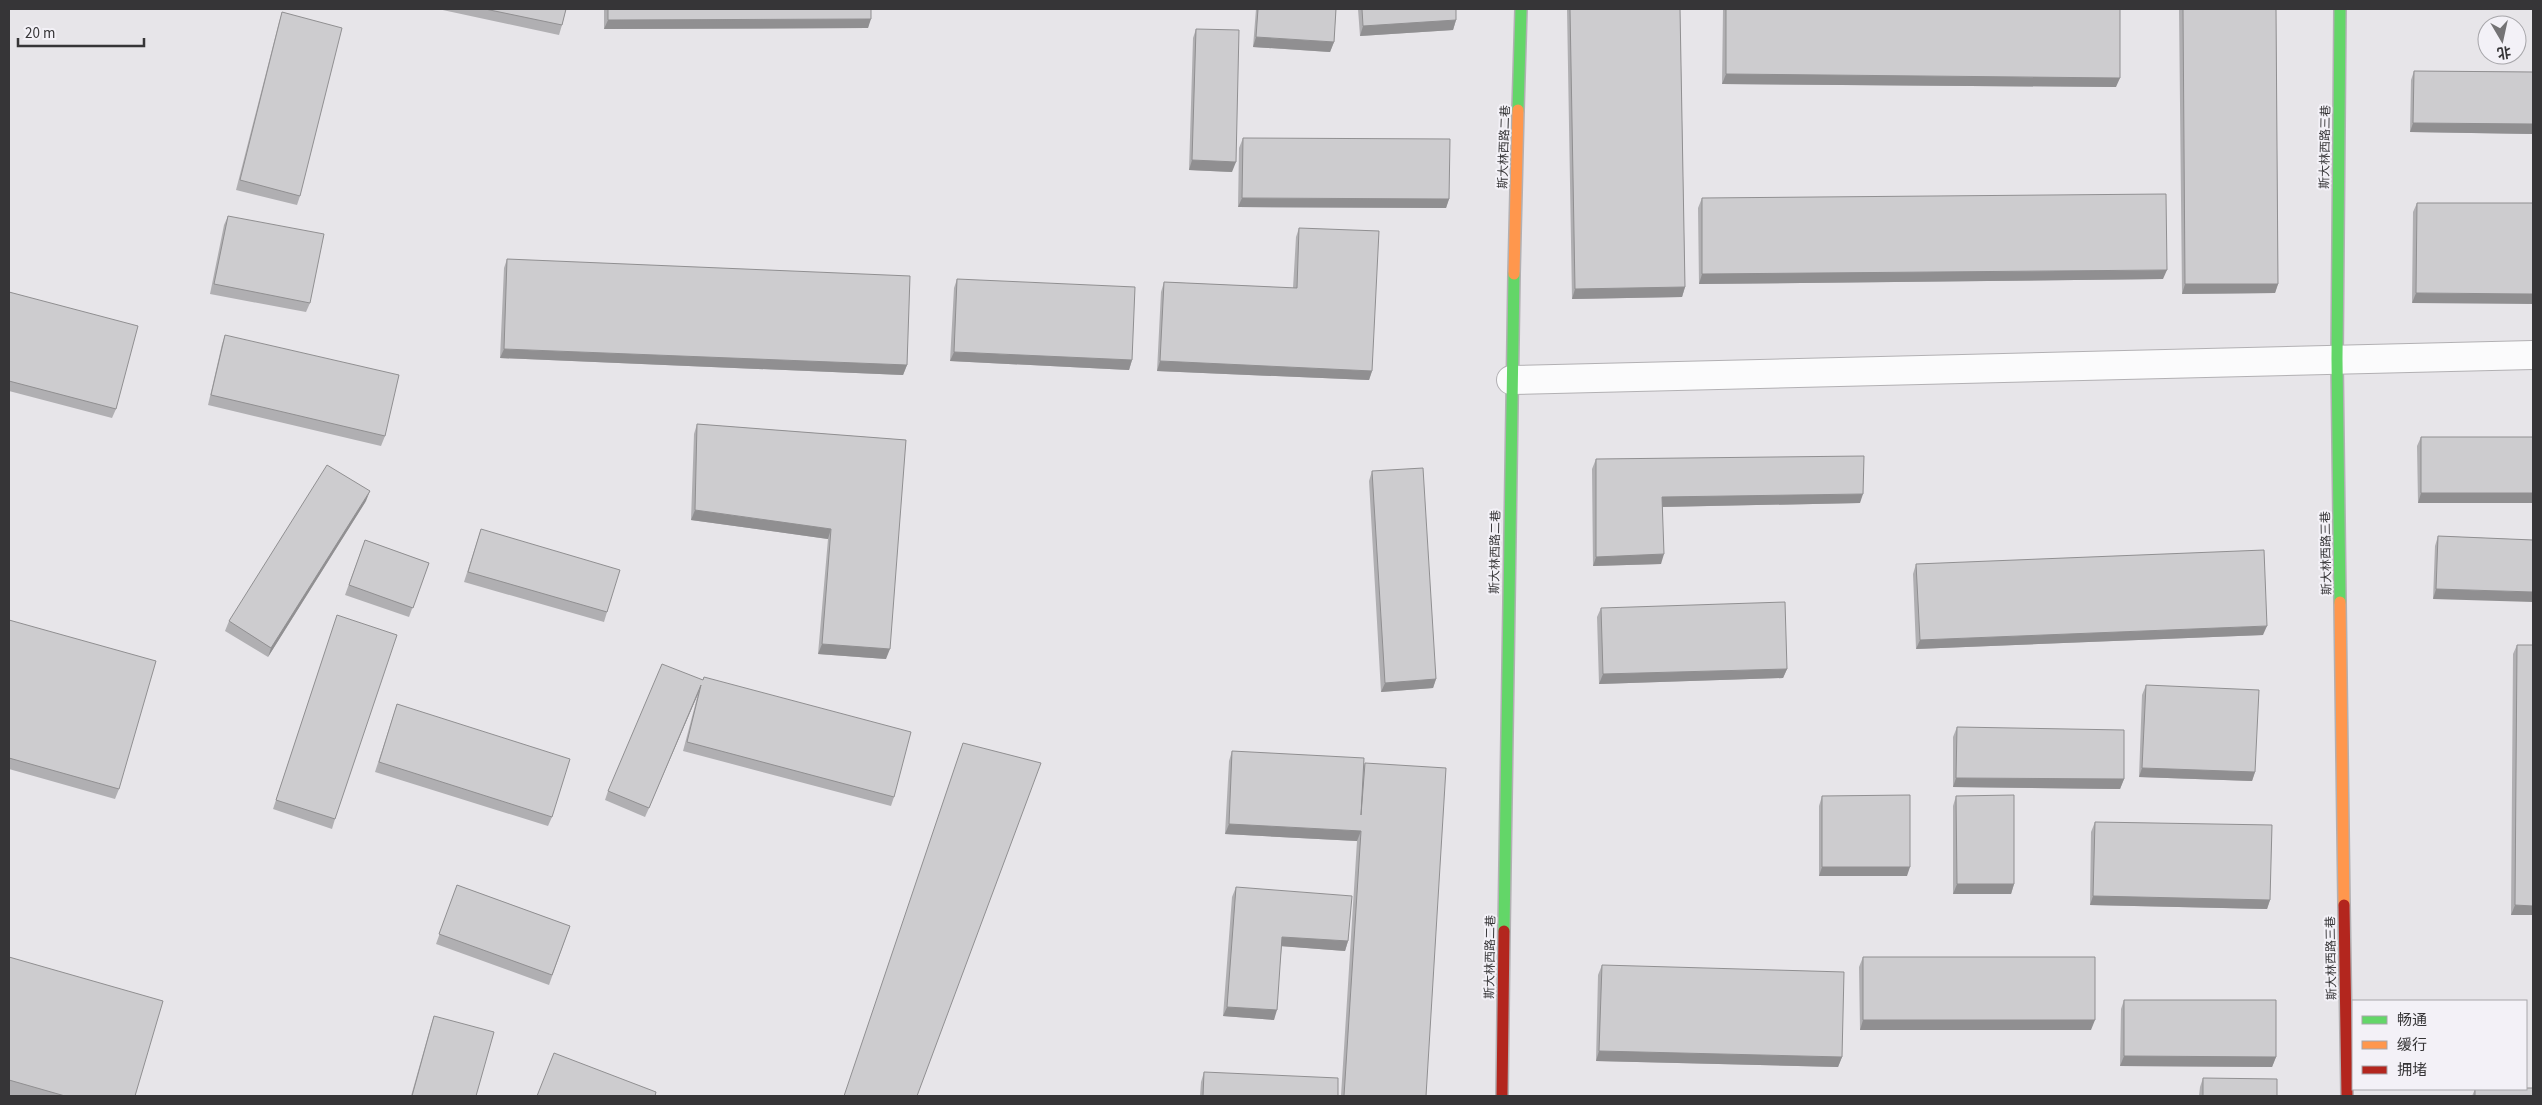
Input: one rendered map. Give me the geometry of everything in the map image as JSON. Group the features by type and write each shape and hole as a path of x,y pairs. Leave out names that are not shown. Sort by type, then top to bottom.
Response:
{"street":[{"name":"斯大林西路二巷","path":"1502,1096 1512,380 1522,9"},
{"name":"斯大林西路三巷","path":"2340,9 2337,359 2347,1096"},
{"path":"1512,380 2533,355"}],"building":[{"path":"485,9 566,9 562,25"},
{"path":"608,9 871,9 871,19 608,20"},
{"path":"1258,9 1336,9 1334,42 1256,37"},
{"path":"1362,9 1456,9 1456,20 1363,26"},
{"path":"1570,9 1680,9 1685,287 1575,289"},
{"path":"1726,9 2120,9 2120,78 1726,74"},
{"path":"2183,9 2276,9 2278,284 2185,284"},
{"path":"282,12 342,28 300,196 240,180"},
{"path":"1196,29 1239,30 1236,162 1192,160"},
{"path":"2414,71 2533,72 2533,124 2413,123"},
{"path":"1243,138 1450,139 1449,199 1242,198"},
{"path":"2166,194 2167,270 1702,274 1702,198"},
{"path":"2417,203 2533,203 2533,294 2416,293"},
{"path":"228,216 324,234 310,303 214,284"},
{"path":"1299,228 1379,231 1372,371 1160,361 1164,282 1297,288"},
{"path":"507,259 910,276 907,365 504,349"},
{"path":"957,279 1135,287 1132,360 954,352"},
{"path":"9,292 138,326 116,409 9,381"},
{"path":"225,335 399,375 385,436 211,395"},
{"path":"697,424 906,440 890,649 822,644 831,529 695,510"},
{"path":"2421,437 2533,437 2533,493 2421,493"},
{"path":"1864,456 1863,494 1662,497 1664,554 1596,557 1596,459"},
{"path":"327,465 370,491 271,648 229,621"},
{"path":"1423,468 1436,679 1385,683 1372,471"},
{"path":"481,529 620,570 607,612 468,572"},
{"path":"2438,536 2533,540 2533,592 2436,589"},
{"path":"365,540 429,563 413,608 349,585"},
{"path":"2264,550 2267,626 1920,640 1916,564"},
{"path":"1785,602 1787,669 1603,674 1601,608"},
{"path":"337,615 397,635 335,819 276,800"},
{"path":"9,620 156,661 119,789 9,758"},
{"path":"2517,645 2533,645 2533,906 2515,905"},
{"path":"662,664 703,680 704,677 911,732 894,797 687,742 701,685 649,808 608,791"},
{"path":"2146,685 2259,690 2255,772 2142,768"},
{"path":"397,704 570,759 552,817 379,762"},
{"path":"1957,727 2124,730 2124,779 1956,778"},
{"path":"963,743 1041,763 917,1096 844,1096"},
{"path":"1232,751 1364,758 1361,815 1365,763 1446,768 1426,1096 1344,1096 1361,831 1229,824"},
{"path":"1910,795 1910,867 1822,867 1822,796"},
{"path":"2014,795 2014,884 1957,884 1956,796"},
{"path":"2095,822 2272,825 2270,900 2093,896"},
{"path":"457,885 570,926 552,975 439,934"},
{"path":"1236,887 1352,896 1348,941 1282,937 1277,1010 1227,1007"},
{"path":"9,957 163,1001 135,1096 65,1096 9,1080"},
{"path":"1863,957 2095,957 2095,1020 1863,1020"},
{"path":"1602,965 1844,972 1842,1057 1599,1051"},
{"path":"2124,1000 2276,1000 2276,1057 2124,1056"},
{"path":"434,1016 494,1032 476,1096 412,1096"},
{"path":"554,1053 656,1092 655,1096 537,1096"},
{"path":"1204,1072 1338,1078 1338,1096 1203,1096"},
{"path":"2203,1078 2277,1079 2277,1096 2203,1096"},
{"path":"2527,1088 2533,1088 2533,1096 2475,1096 2475,1090 2527,1090"}],"traffic: fast":[{"path":"1518,110 1521,9"},
{"path":"2340,9 2337,359 2340,602"},
{"path":"1504,931 1514,274"}],"traffic: slow":[{"path":"1514,274 1518,110"},
{"path":"2340,602 2344,905"}],"traffic: jam":[{"path":"2344,905 2347,1096"},
{"path":"1502,1096 1504,931"}]}
